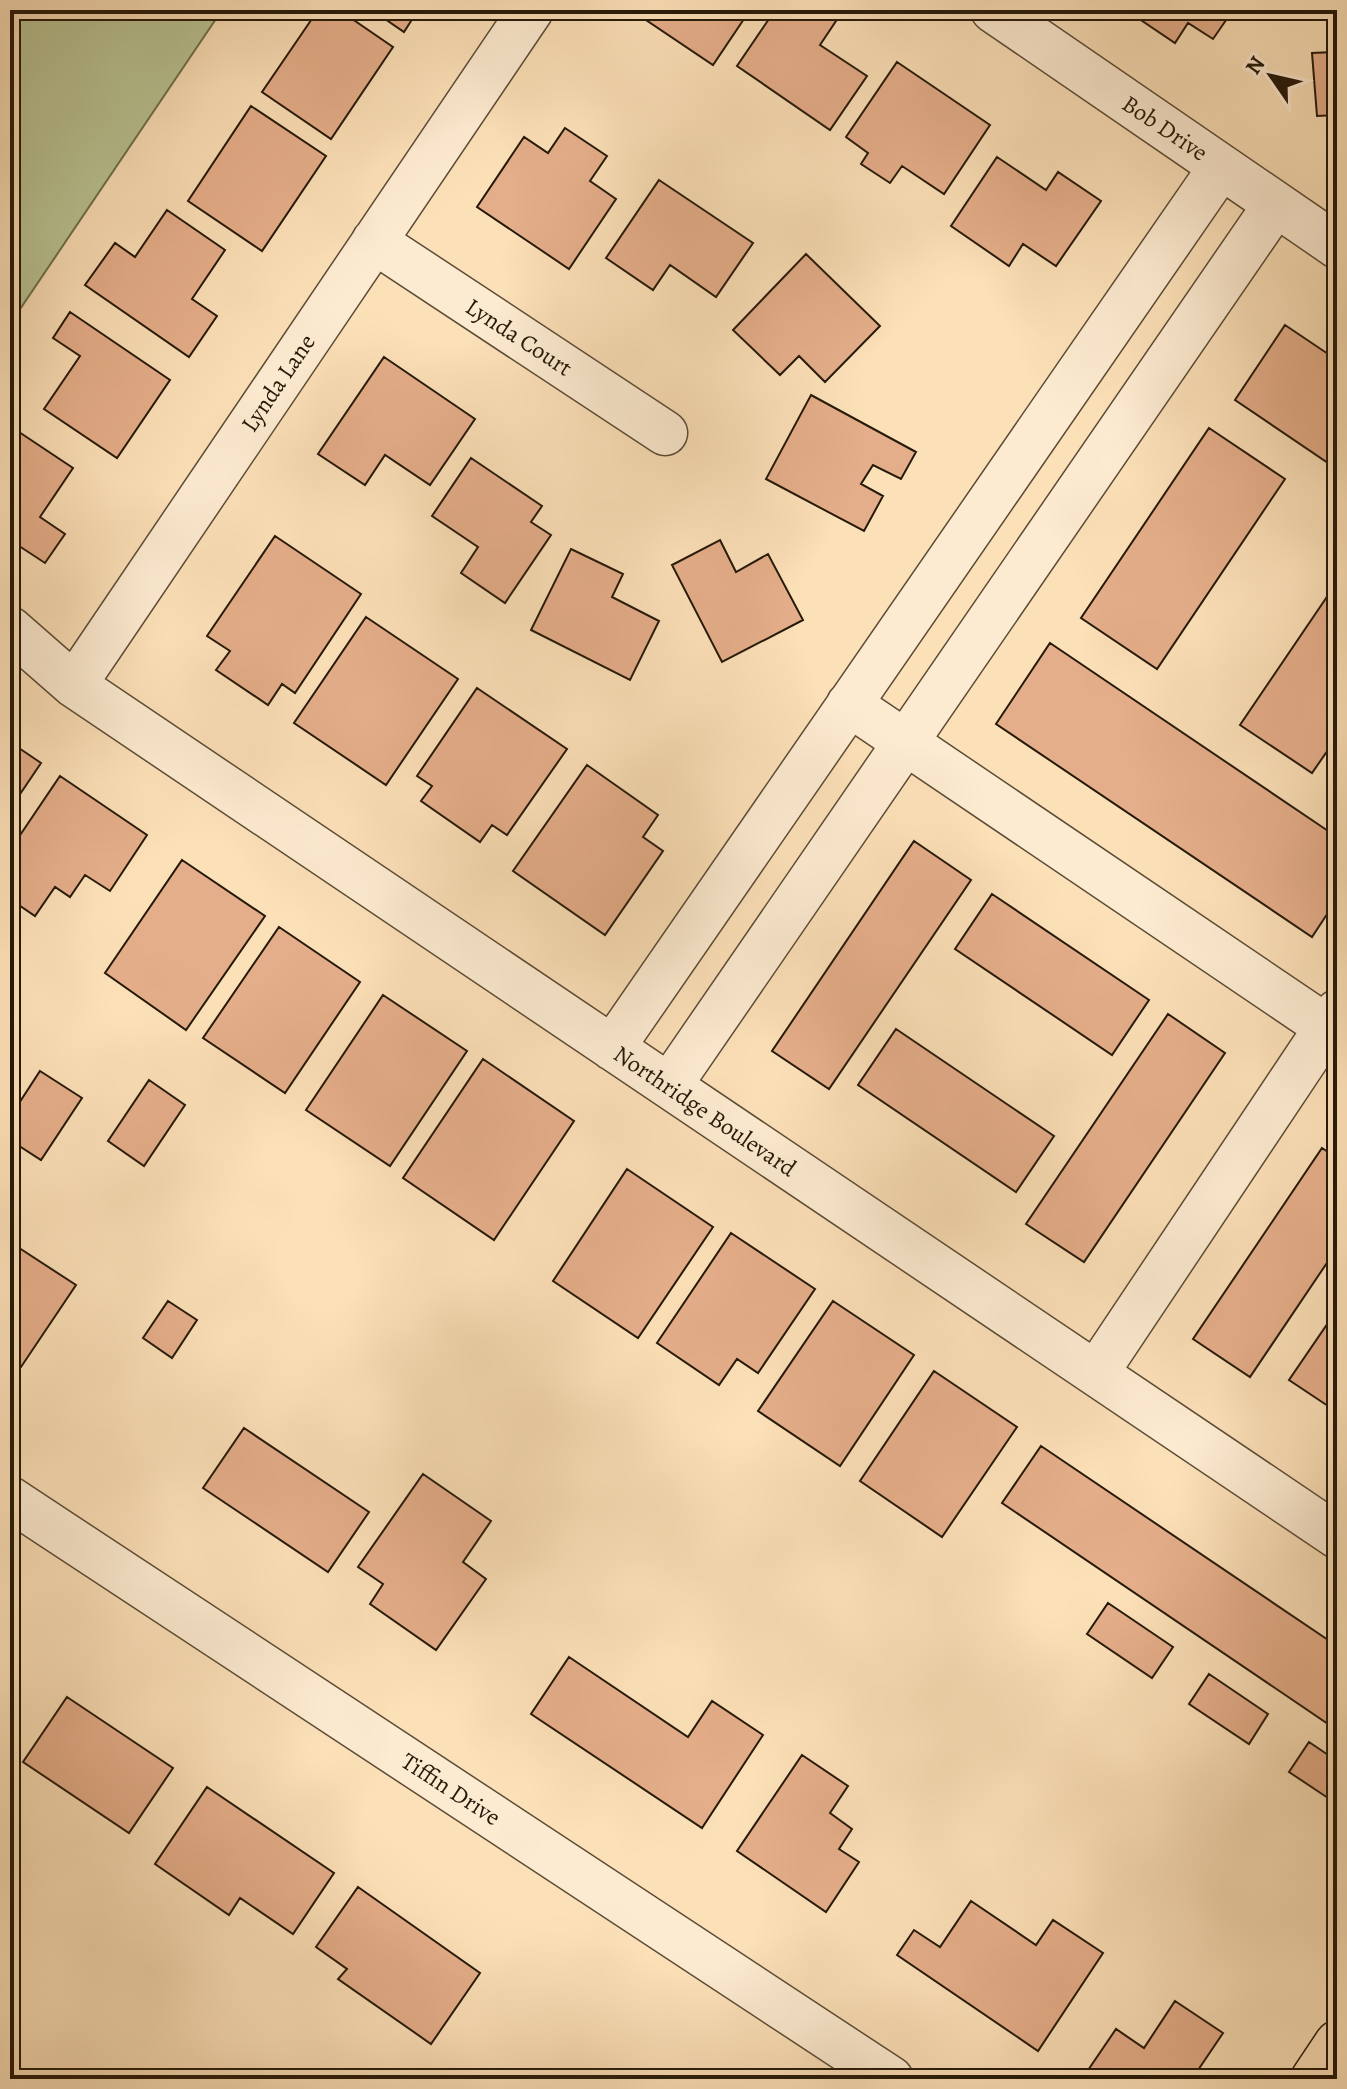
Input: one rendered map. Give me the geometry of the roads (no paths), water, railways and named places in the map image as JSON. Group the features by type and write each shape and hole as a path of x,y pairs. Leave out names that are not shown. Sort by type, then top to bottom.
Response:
{"main road":[{"path":"1313,2079 1337,2043"}],"street":[{"name":"Lynda Lane","path":"74,685 531,10"},
{"name":"Bob Drive","path":"993,10 1337,246"},
{"path":"612,1048 1221,167"},
{"path":"669,1086 1276,204"},
{"name":"Lynda Court","path":"374,241 665,433"},
{"path":"10,629 74,685"},
{"name":"Northridge Boulevard","path":"74,685 1337,1536"},
{"path":"849,704 1332,1020 1096,1373"},
{"name":"Tiffin Drive","path":"10,1499 891,2079"}]}
